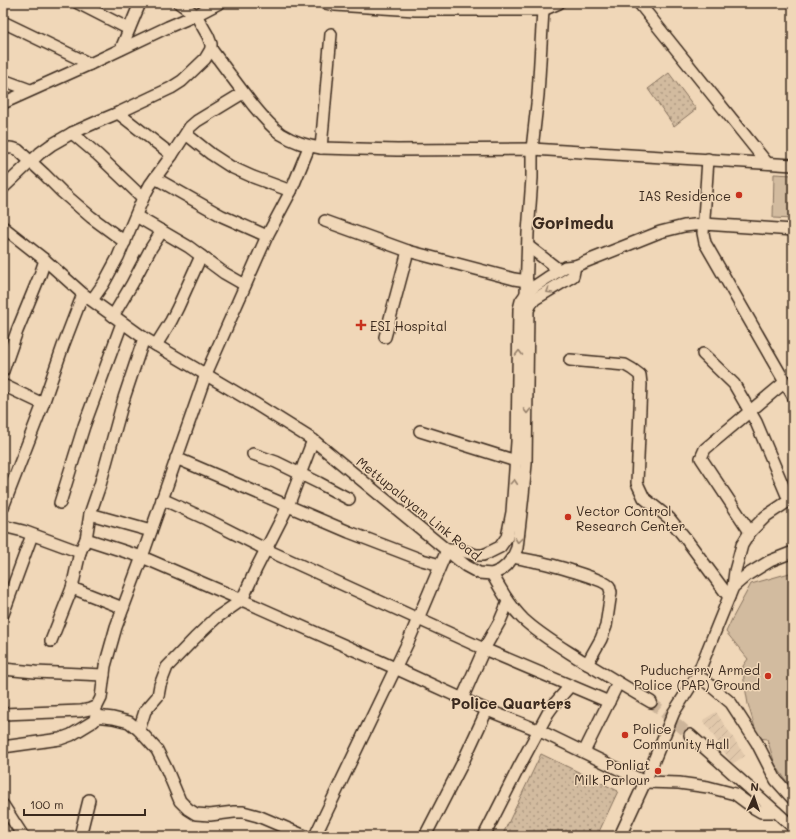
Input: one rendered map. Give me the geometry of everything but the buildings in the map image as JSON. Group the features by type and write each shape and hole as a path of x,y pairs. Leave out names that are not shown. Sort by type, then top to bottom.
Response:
{"street":[{"path":"78,3 129,29"},
{"path":"121,49 140,3"},
{"path":"179,3 196,15 208,36 211,49 266,121 281,133 309,147 397,150 532,149 793,165"},
{"path":"3,103 196,15 219,3"},
{"path":"325,3 335,5 542,10 559,3"},
{"path":"639,3 767,164"},
{"path":"526,294 532,149 538,95 542,10"},
{"path":"3,22 90,64"},
{"path":"321,148 331,34"},
{"path":"3,188 40,153 72,133 171,88 182,81 205,59 211,49"},
{"path":"3,80 30,90"},
{"path":"3,507 43,404 63,346 88,297 107,278 125,242 150,185 190,127 243,92"},
{"path":"118,113 172,155"},
{"path":"72,133 98,155 143,198"},
{"path":"186,134 211,154 231,167 291,191"},
{"path":"3,747 60,739 71,735 94,721 101,698 104,674 111,642 206,374 267,236 291,191 309,147"},
{"path":"3,150 10,148 18,150 62,192 125,242"},
{"path":"708,159 703,233 705,243 793,396"},
{"path":"155,178 222,216 267,236"},
{"path":"136,216 162,231 224,273 245,285"},
{"path":"325,221 408,251 514,279 527,281"},
{"path":"315,836 408,640 447,550 460,550 476,555 483,555 500,547 507,537 512,512 516,461 519,310 521,301 526,294 546,278 565,267 575,266 660,232 684,226 704,224 793,230"},
{"name":"Mettupalayam Link Road","path":"3,227 122,323 144,338 206,374 313,440 466,566 479,573 492,574"},
{"path":"113,316 149,251 162,231"},
{"path":"528,246 559,270"},
{"path":"385,337 408,251"},
{"path":"156,345 171,321 201,256"},
{"path":"3,371 45,260"},
{"path":"575,266 573,276 535,299 528,310 526,464 517,548 507,565 501,570 492,574 508,602 536,630 587,664 651,702"},
{"path":"60,503 84,426 122,323"},
{"path":"51,641 72,588 80,552 86,539 90,514 100,485 124,398 144,338"},
{"path":"620,836 646,782 674,712 697,676 731,592 742,544 750,532 766,516 791,499 756,422 734,384 703,354"},
{"path":"570,360 625,365 640,375 641,384 637,483 644,498 670,518 731,592"},
{"path":"750,532 700,458 705,449 785,382"},
{"path":"3,385 43,404"},
{"path":"420,431 516,461"},
{"path":"139,730 144,711 158,696 160,685 167,667 216,618 242,600 288,506 313,440"},
{"path":"253,454 276,462 349,499"},
{"path":"176,458 349,532 422,560 440,565"},
{"path":"162,499 212,522 266,550 484,649 609,702"},
{"path":"90,514 151,531"},
{"path":"3,526 80,552"},
{"path":"3,614 32,535"},
{"path":"86,539 142,557 242,600 487,710 538,730 646,782 708,786 735,794 762,812 776,812"},
{"path":"731,592 746,575 770,561 793,552"},
{"path":"513,557 563,568 609,586 611,592 606,626 602,640 587,664"},
{"path":"72,588 123,608"},
{"path":"462,699 484,649 508,602"},
{"path":"3,669 36,672 104,674"},
{"path":"697,676 731,702 757,743 776,780 793,799"},
{"path":"584,752 618,683"},
{"path":"484,836 548,712 570,686"},
{"path":"3,714 81,711 90,709 113,718 129,722 139,730 157,750 180,801 188,809 196,814 210,815 243,812 258,816 299,835"},
{"path":"425,836 462,764 487,710"},
{"path":"690,735 793,827"},
{"path":"80,836 88,800"},
{"path":"3,805 23,836"}],"shaded area":[{"path":"669,73 696,109 674,126 648,89"},
{"path":"774,174 793,175 793,219 773,218"},
{"name":"Puducherry Armed Police (PAP) Ground","path":"793,572 793,791 775,764 767,739 758,738 748,704 744,681 743,666 748,659 726,632 751,584"},
{"path":"716,712 745,756 732,764 703,720"},
{"path":"541,754 618,791 597,836 502,836"}],"tunnel":[{"path":"651,702 690,735"}],"place":[{"name":"IAS Residence","path":"739,195"},
{"name":"ESI Hospital","path":"361,325"},
{"name":"Vector Control Research Center","path":"568,517"},
{"name":"Puducherry Armed Police (PAP) Ground","path":"768,676"},
{"name":"Police Community Hall","path":"625,735"},
{"name":"Ponliat Milk Parlour","path":"658,771"}],"district":[{"name":"Gorimedu","path":"573,222"},
{"name":"Police Quarters","path":"511,703"}]}
